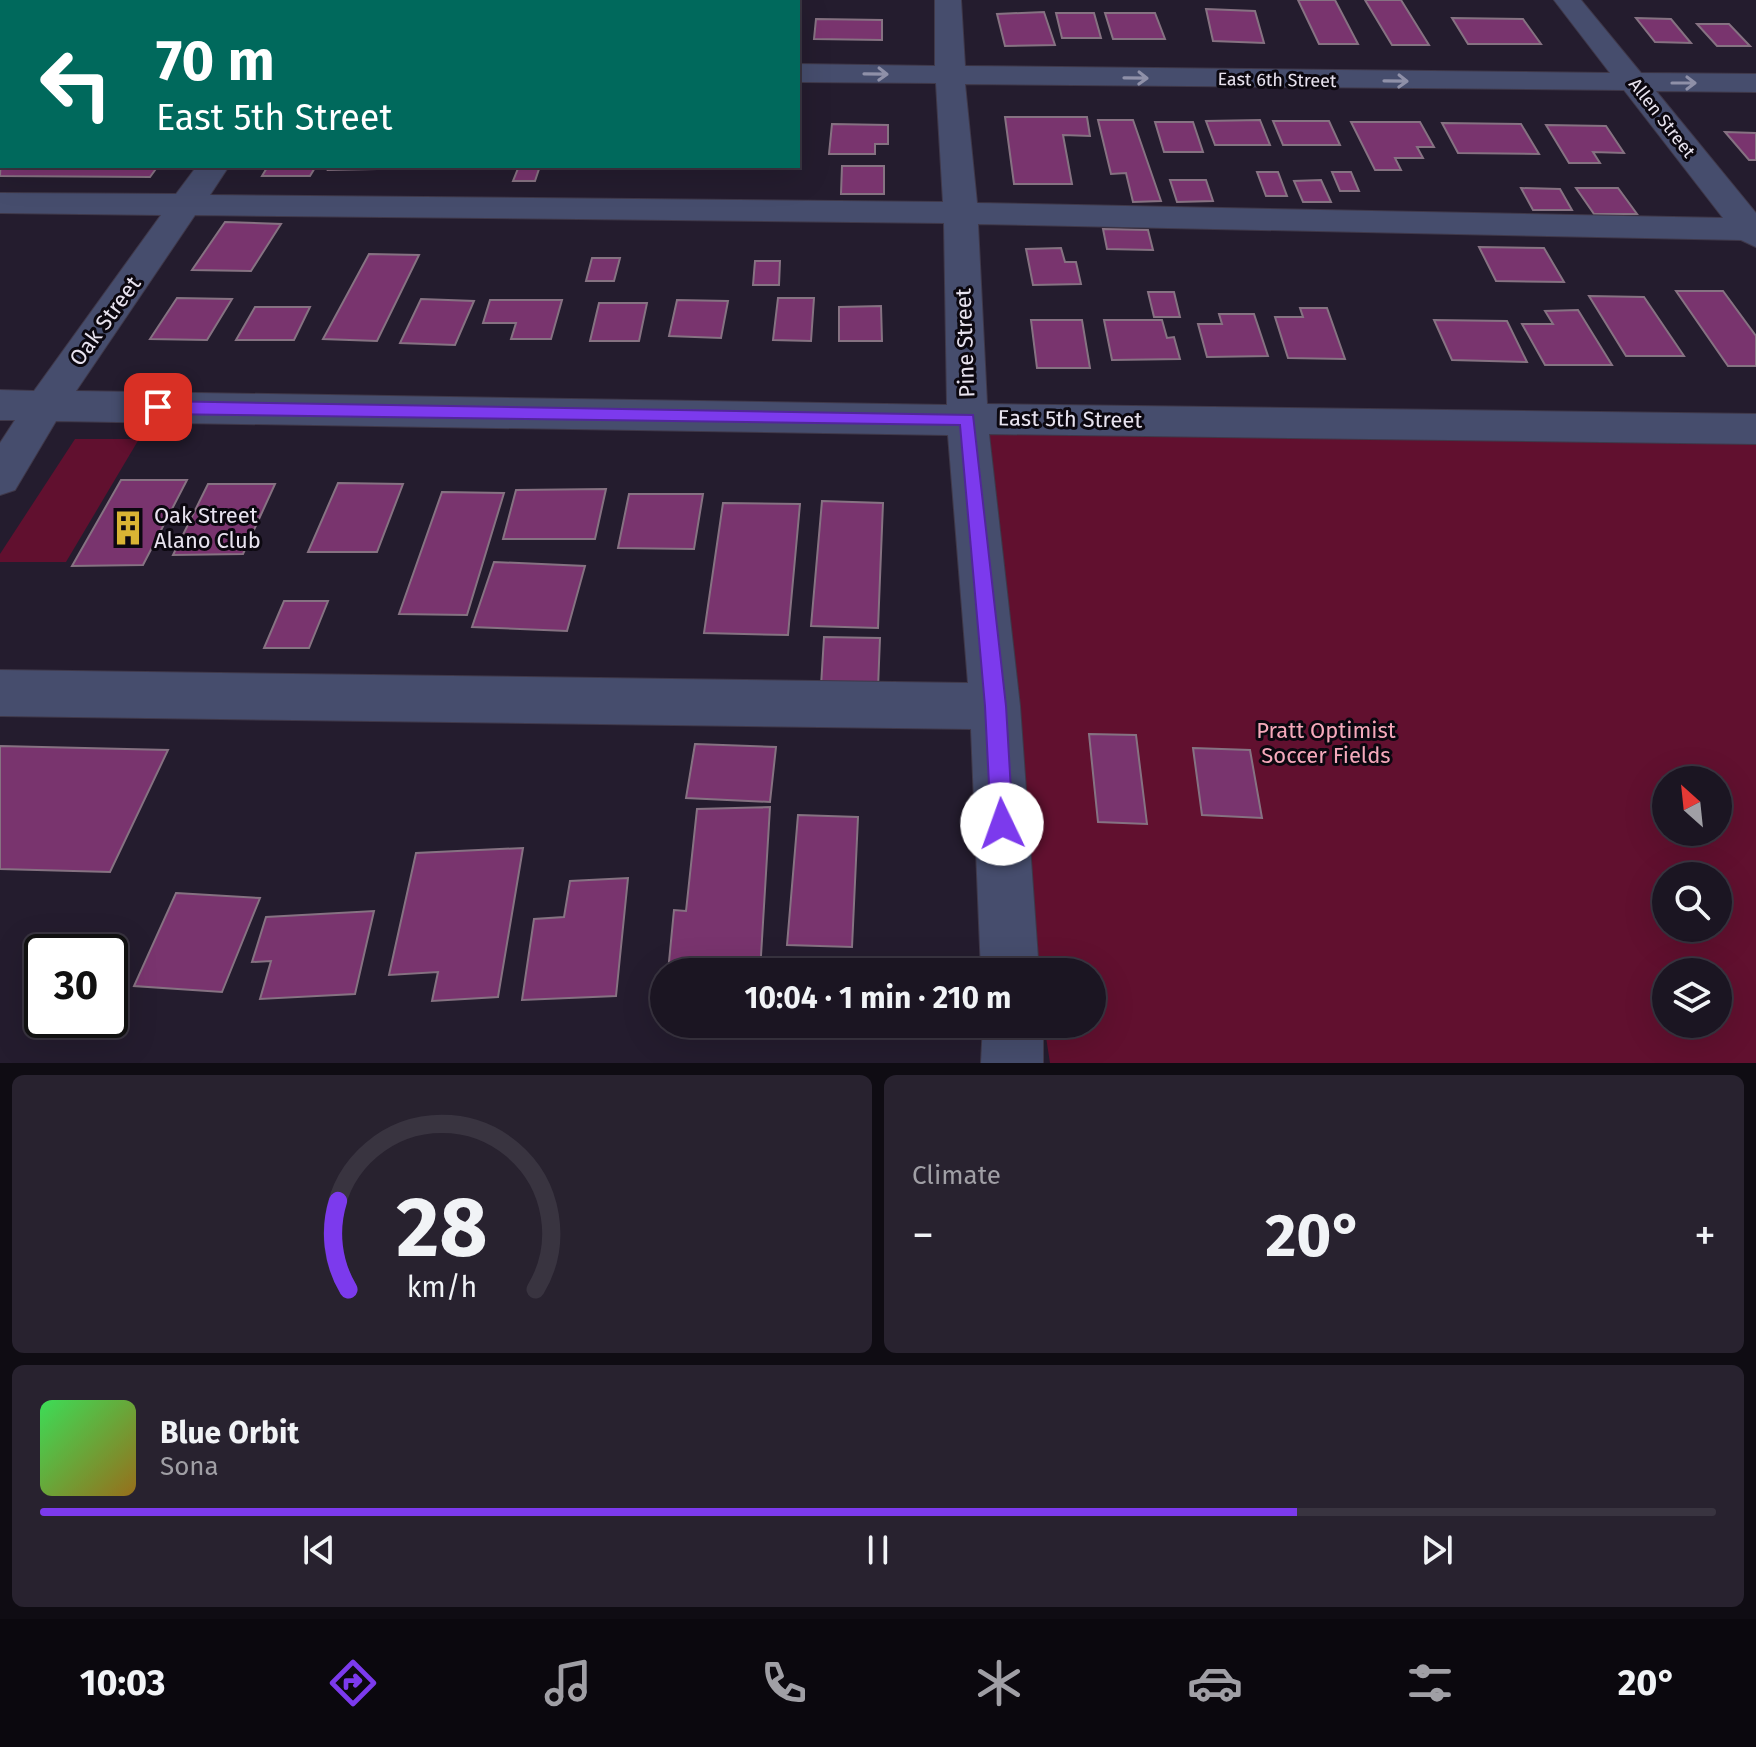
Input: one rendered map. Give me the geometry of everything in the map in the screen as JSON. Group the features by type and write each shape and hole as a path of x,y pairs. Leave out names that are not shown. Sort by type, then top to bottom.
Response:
{"street":[{"name":"Pine Street","path":"948,0 961,213 967,419 995,706 1009,958"},
{"name":"Allen Street","path":"1567,0 1753,233"},
{"name":"East 6th Street","path":"800,73 1756,83"},
{"name":"Oak Street","path":"0,478 45,405 188,206 212,168"},
{"path":"0,203 961,213 1753,233"},
{"name":"East 5th Street","path":"0,405 1756,429"},
{"path":"0,693 995,706"},
{"path":"1012,1063 1013,1038"}],"green space":[{"name":"Pratt Optimist Soccer Fields","path":"967,419 1756,429 1756,1063 1050,1063 1046,1038 1106,1038 1106,958 1034,958"},
{"path":"75,439 139,439 66,562 0,562 0,554"}],"building":[{"path":"1298,0 1335,0 1358,44 1319,44"},
{"path":"1365,0 1401,0 1429,45 1392,45"},
{"path":"1206,9 1255,11 1264,43 1213,41"},
{"path":"1044,12 1055,45 1005,46 997,14"},
{"path":"1056,13 1094,13 1101,38 1062,38"},
{"path":"1105,13 1155,13 1165,39 1113,39"},
{"path":"1452,18 1523,19 1541,44 1468,44"},
{"path":"1636,18 1671,19 1691,43 1655,42"},
{"path":"816,19 882,20 882,40 814,39"},
{"path":"1697,24 1729,24 1750,46 1717,46"},
{"path":"1005,117 1087,117 1090,136 1063,135 1072,184 1014,184"},
{"path":"1098,120 1133,120 1161,201 1133,202 1126,173 1111,174"},
{"path":"1260,120 1270,145 1215,145 1206,121"},
{"path":"1273,121 1329,121 1340,145 1283,145"},
{"path":"1155,122 1193,122 1203,152 1164,152"},
{"path":"1351,122 1420,122 1434,147 1417,147 1423,158 1395,158 1401,170 1375,170"},
{"path":"1442,123 1521,124 1539,154 1458,153"},
{"path":"832,124 888,125 888,144 875,144 875,154 829,154"},
{"path":"1546,125 1606,126 1624,153 1593,152 1600,163 1569,163"},
{"path":"1725,132 1756,133 1756,160 1749,160"},
{"path":"842,166 884,166 884,194 841,194"},
{"path":"0,168 157,168 150,177 0,176"},
{"path":"267,168 315,168 310,176 262,176"},
{"path":"329,168 378,168 377,169"},
{"path":"518,168 539,168 535,181 513,181"},
{"path":"1257,172 1278,172 1287,196 1266,196"},
{"path":"1332,172 1351,172 1359,191 1340,191"},
{"path":"1170,180 1206,180 1213,201 1177,202"},
{"path":"1321,180 1331,202 1303,202 1294,181"},
{"path":"1521,188 1560,189 1572,210 1533,210"},
{"path":"1576,188 1618,188 1637,214 1594,214"},
{"path":"225,222 281,224 251,271 192,270"},
{"path":"1103,229 1148,230 1153,250 1107,249"},
{"path":"1479,247 1544,248 1564,282 1496,281"},
{"path":"1061,248 1065,262 1076,262 1081,284 1033,285 1026,249"},
{"path":"369,254 419,255 377,341 323,339"},
{"path":"592,258 620,258 614,281 586,281"},
{"path":"755,261 780,261 779,285 753,285"},
{"path":"1676,291 1723,291 1756,336 1756,366 1728,366"},
{"path":"1148,292 1174,292 1180,317 1154,317"},
{"path":"1589,296 1644,297 1684,356 1626,356"},
{"path":"177,298 232,299 207,340 150,339"},
{"path":"778,298 814,298 811,341 773,340"},
{"path":"421,299 474,301 455,345 400,343"},
{"path":"490,300 562,300 551,339 511,339 516,323 483,323"},
{"path":"677,300 728,301 721,338 669,336"},
{"path":"599,303 647,303 639,341 590,341"},
{"path":"881,306 882,341 839,341 839,307"},
{"path":"255,307 310,307 294,340 236,340"},
{"path":"1300,308 1327,308 1345,359 1288,358 1275,317 1303,317"},
{"path":"1578,310 1612,365 1545,365 1522,324 1553,324 1545,311"},
{"path":"1219,314 1254,314 1268,356 1207,357 1198,324 1222,324"},
{"path":"1031,320 1082,320 1090,368 1037,368"},
{"path":"1104,320 1162,320 1167,338 1174,337 1180,359 1112,360"},
{"path":"1434,320 1507,321 1527,362 1452,360"},
{"name":"Oak Street Alano Club","path":"121,480 187,480 143,565 72,566"},
{"path":"338,483 403,484 377,552 308,552"},
{"path":"208,484 275,484 243,554 173,555"},
{"path":"606,489 595,539 503,539 516,490"},
{"path":"442,492 504,493 467,615 399,614"},
{"path":"629,494 703,494 694,549 618,548"},
{"path":"822,501 883,503 878,628 811,626"},
{"path":"723,503 800,504 788,635 704,633"},
{"path":"494,562 585,566 567,631 472,627"},
{"path":"284,601 328,601 309,648 264,648"},
{"path":"824,637 880,638 878,688 821,686"},
{"path":"1089,734 1136,735 1147,824 1098,822"},
{"path":"695,744 776,747 770,802 686,798"},
{"path":"0,746 168,750 110,872 0,869"},
{"path":"1193,748 1250,750 1262,818 1202,815"},
{"path":"770,807 761,958 669,958 674,910 686,911 697,809"},
{"path":"798,815 858,817 852,947 787,945"},
{"path":"523,848 498,997 432,1001 438,972 389,975 416,853"},
{"path":"628,878 616,996 522,1000 534,919 564,917 570,881"},
{"path":"176,893 260,898 222,992 134,986"},
{"path":"374,911 355,994 260,999 271,961 252,962 266,917"}],"place":[{"name":"Oak Street Alano Club","path":"128,528"}],"route":[{"path":"158,407 923,421 967,419 995,706 1002,824"}]}
